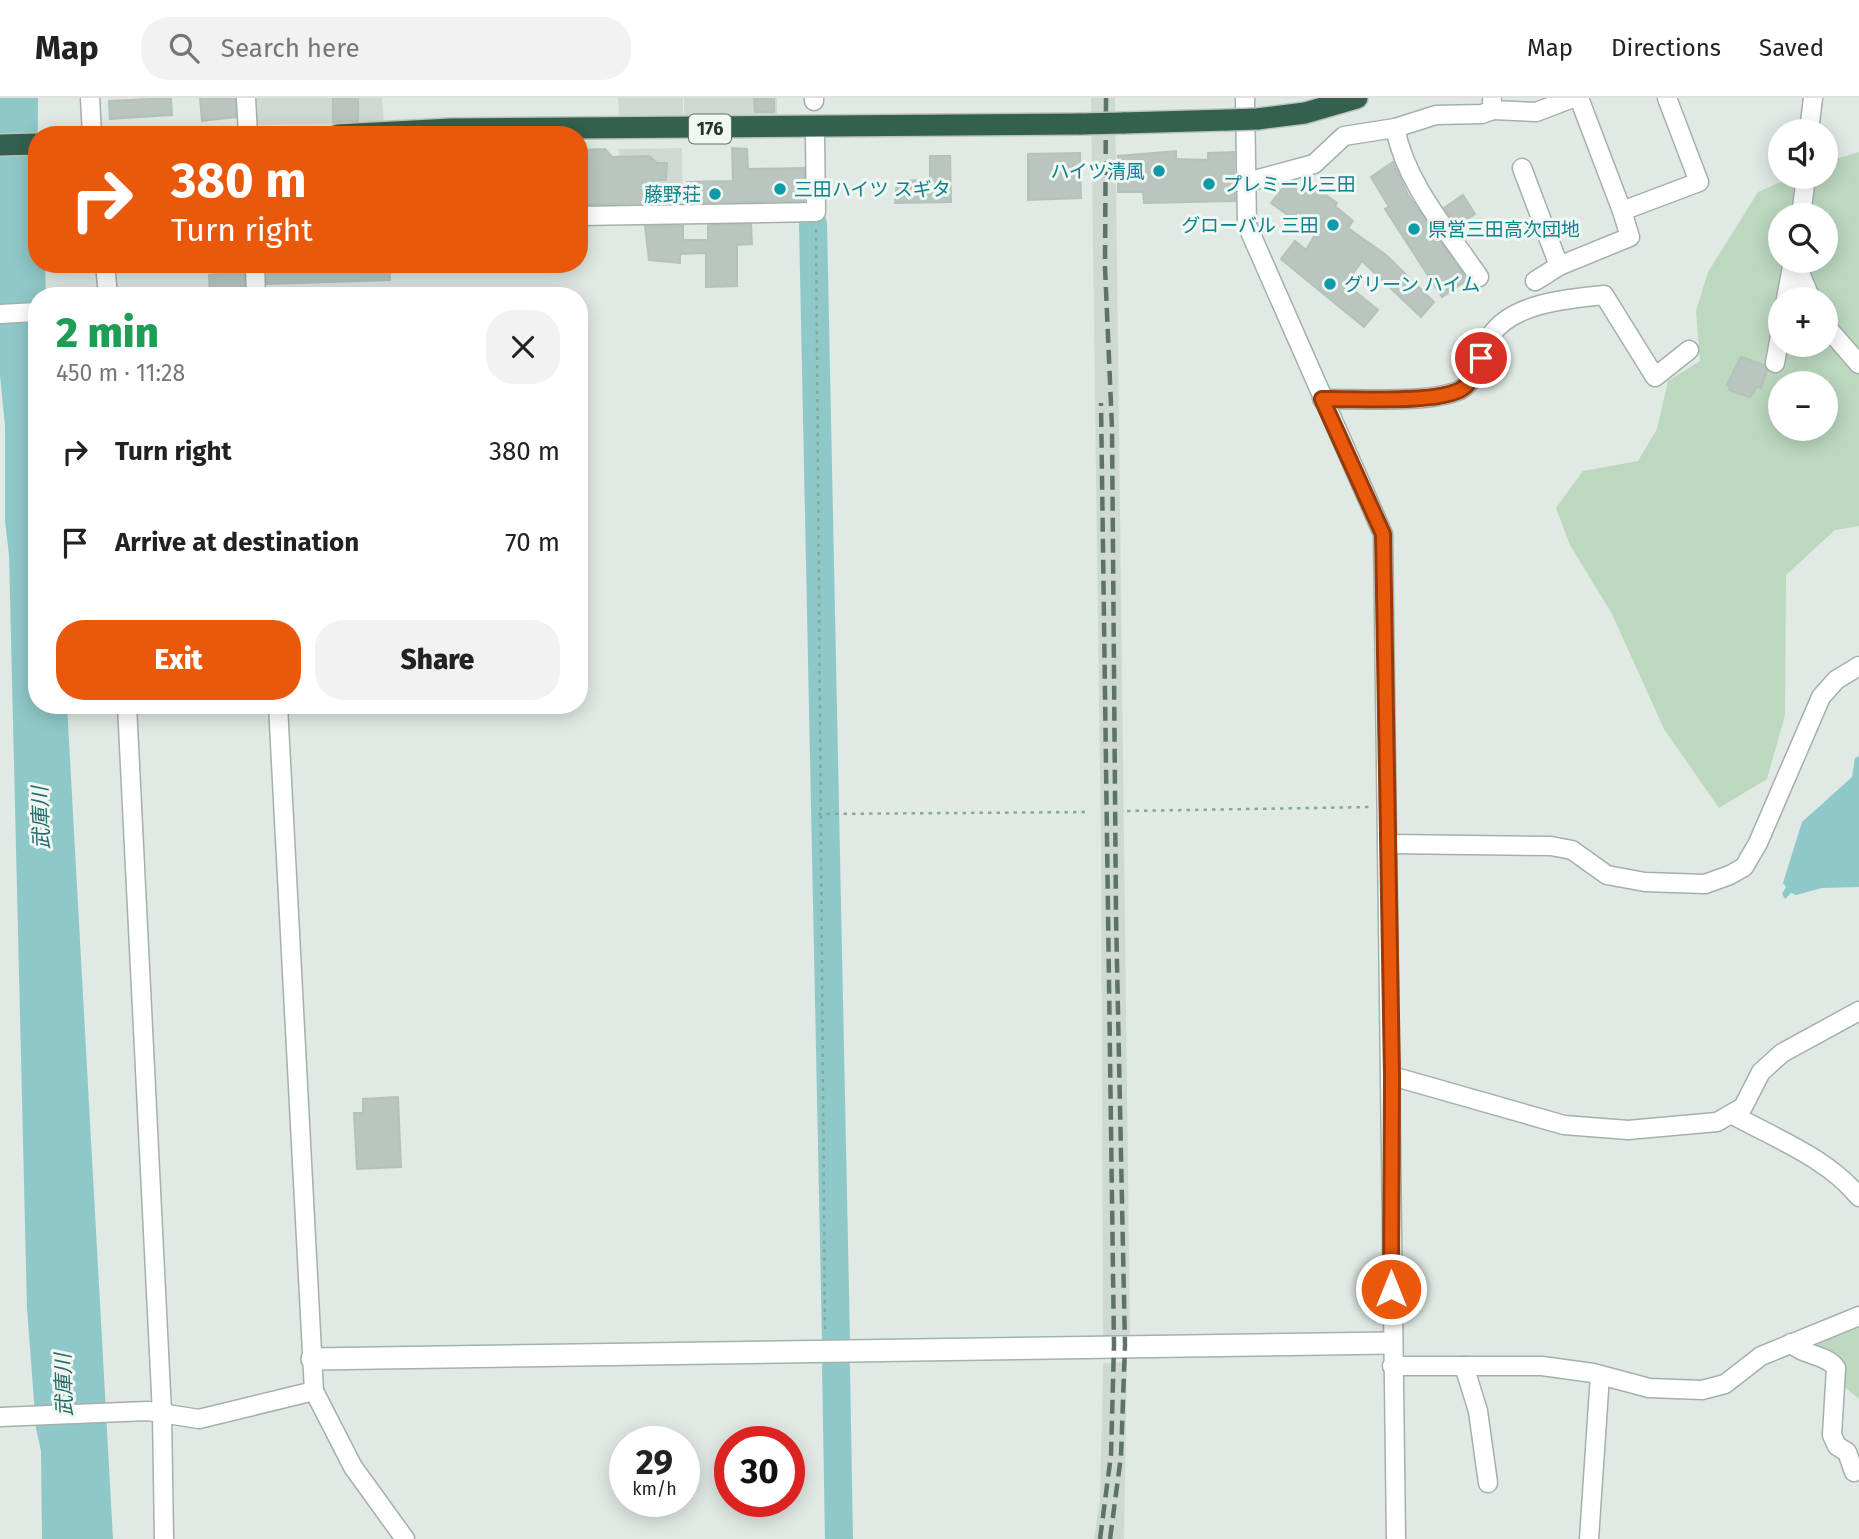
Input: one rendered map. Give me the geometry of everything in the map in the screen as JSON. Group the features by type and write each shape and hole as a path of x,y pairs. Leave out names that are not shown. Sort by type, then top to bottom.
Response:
{"highway":[{"name":"176","path":"588,128 1081,124 1257,119 1305,113 1357,98"},
{"path":"0,145 28,144"}],"street":[{"path":"90,98 92,126"},
{"path":"246,98 248,126"},
{"path":"1245,98 1247,225 1383,534 1392,1076 1391,1343 1396,1539"},
{"path":"1247,183 1314,164 1344,136 1395,128 1436,115 1482,114 1492,104 1536,112 1573,98"},
{"path":"1535,281 1559,266 1630,237 1579,98"},
{"path":"1622,211 1699,181 1667,98"},
{"path":"1810,119 1813,98"},
{"path":"1395,128 1401,155 1411,176 1479,277"},
{"path":"588,216 816,212 815,136"},
{"path":"1522,168 1559,266"},
{"path":"1322,399 1433,397 1461,389 1470,381 1491,334 1516,316 1546,302 1604,295 1655,377 1689,351"},
{"path":"0,314 28,312"},
{"path":"1838,340 1859,364"},
{"path":"1775,363 1776,357"},
{"path":"1389,844 1551,846 1572,850 1607,875 1645,882 1705,884 1730,875 1744,867 1758,843 1821,697 1836,680 1859,666"},
{"path":"127,714 155,1412 164,1539"},
{"path":"278,714 314,1391 354,1467 405,1539"},
{"path":"1392,1076 1564,1125 1628,1130 1717,1122 1743,1107 1761,1072 1782,1053 1859,1012"},
{"path":"1733,1115 1818,1162 1848,1183 1859,1197"},
{"path":"1392,1366 1542,1366 1600,1375 1648,1388 1702,1390 1725,1384 1761,1356 1859,1316"},
{"path":"312,1359 1391,1343"},
{"path":"1791,1343 1798,1350 1832,1363 1836,1368 1832,1436 1837,1446 1847,1452 1854,1472"},
{"path":"1464,1366 1478,1411 1488,1483"},
{"path":"1589,1539 1600,1375"},
{"path":"0,1418 155,1412 199,1419 314,1391"}],"path":[{"path":"816,212 818,814 825,1350"},
{"path":"1127,811 1388,807"},
{"path":"818,814 1090,812"}],"shaded area":[{"path":"253,98 382,98 384,123 255,125"},
{"path":"618,98 683,98 683,117 619,118"},
{"path":"684,98 777,98 777,114 684,116"},
{"path":"1091,98 1115,98 1130,1339 1103,1339 1101,847"},
{"path":"682,148 683,209 620,210 619,149"},
{"path":"1127,1362 1124,1539 1094,1539 1100,1499 1103,1363"}],"green space":[{"path":"1859,152 1859,526 1835,530 1786,575 1785,715 1767,779 1719,808 1664,729 1612,614 1570,545 1556,508 1583,471 1638,461 1657,429 1668,381 1700,361 1696,311 1708,272 1758,192 1768,188 1838,189 1838,158"},
{"path":"1859,1325 1859,1399 1802,1350"}],"water":[{"name":"武庫川","path":"0,98 38,98 38,126 28,126 28,273 45,273 46,287 28,287 28,714 67,714 113,1539 42,1539 41,1451 36,1428 27,1308 9,555 5,521 5,426 0,375"},
{"path":"1859,756 1859,887 1822,888 1796,895 1791,893 1785,899 1782,894 1786,887 1783,883 1802,822 1852,777 1855,758"}],"building":[{"path":"171,98 172,115 110,119 109,101"},
{"path":"200,98 235,98 236,117 202,121"},
{"path":"333,98 358,98 358,121 333,122"},
{"path":"754,98 774,98 774,112 755,112"},
{"path":"732,148 747,149 748,169 804,168 804,201 688,203 687,182 733,181"},
{"path":"605,149 612,157 649,156 657,163 667,163 666,180 658,180 657,203 588,205 588,150"},
{"path":"1176,151 1176,159 1208,160 1208,153 1234,152 1235,201 1144,203 1143,192 1118,192 1118,156"},
{"path":"1080,153 1081,198 1028,200 1028,154"},
{"path":"930,156 950,156 951,202 895,203 897,181 930,180"},
{"name":"県営三田高次団地","path":"1393,162 1408,195 1467,280 1442,297 1385,209 1389,207 1371,177"},
{"path":"1311,184 1337,203 1335,206 1353,221 1348,228 1386,255 1434,302 1421,317 1362,261 1346,284 1378,310 1364,327 1281,259 1295,241 1306,250 1319,228 1298,212 1292,218 1271,203 1285,185 1304,192"},
{"path":"1463,195 1475,214 1457,226 1444,208"},
{"path":"751,224 752,244 737,245 737,286 706,287 706,253 680,254 680,263 649,260 645,226 683,226 683,240 708,240 708,225"},
{"path":"244,273 245,287 210,287 209,275"},
{"path":"266,273 390,273 390,280 267,284"},
{"path":"1741,357 1764,365 1767,371 1761,388 1757,387 1750,397 1729,390 1730,386 1727,385"},
{"path":"398,1097 401,1167 357,1169 354,1113 363,1113 363,1099"}],"waterway":[{"path":"813,224 836,1340"},
{"path":"836,1367 839,1539"}],"railway":[{"path":"1106,98 1105,267 1112,428 1116,916 1125,1345 1121,1456 1110,1539"},
{"path":"1100,1539 1111,1455 1114,1345 1101,403"}],"place":[{"name":"ハイツ清風","path":"1159,171"},
{"name":"プレミール三田","path":"1209,184"},
{"name":"三田ハイツ スギタ","path":"780,189"},
{"name":"藤野荘","path":"715,194"},
{"name":"グローバル 三田","path":"1333,225"},
{"name":"県営三田高次団地","path":"1414,229"},
{"name":"グリーン ハイム","path":"1330,284"}],"route":[{"path":"1391,1289 1392,1076 1383,534 1322,399 1433,397 1461,389 1470,381 1481,358"}]}
